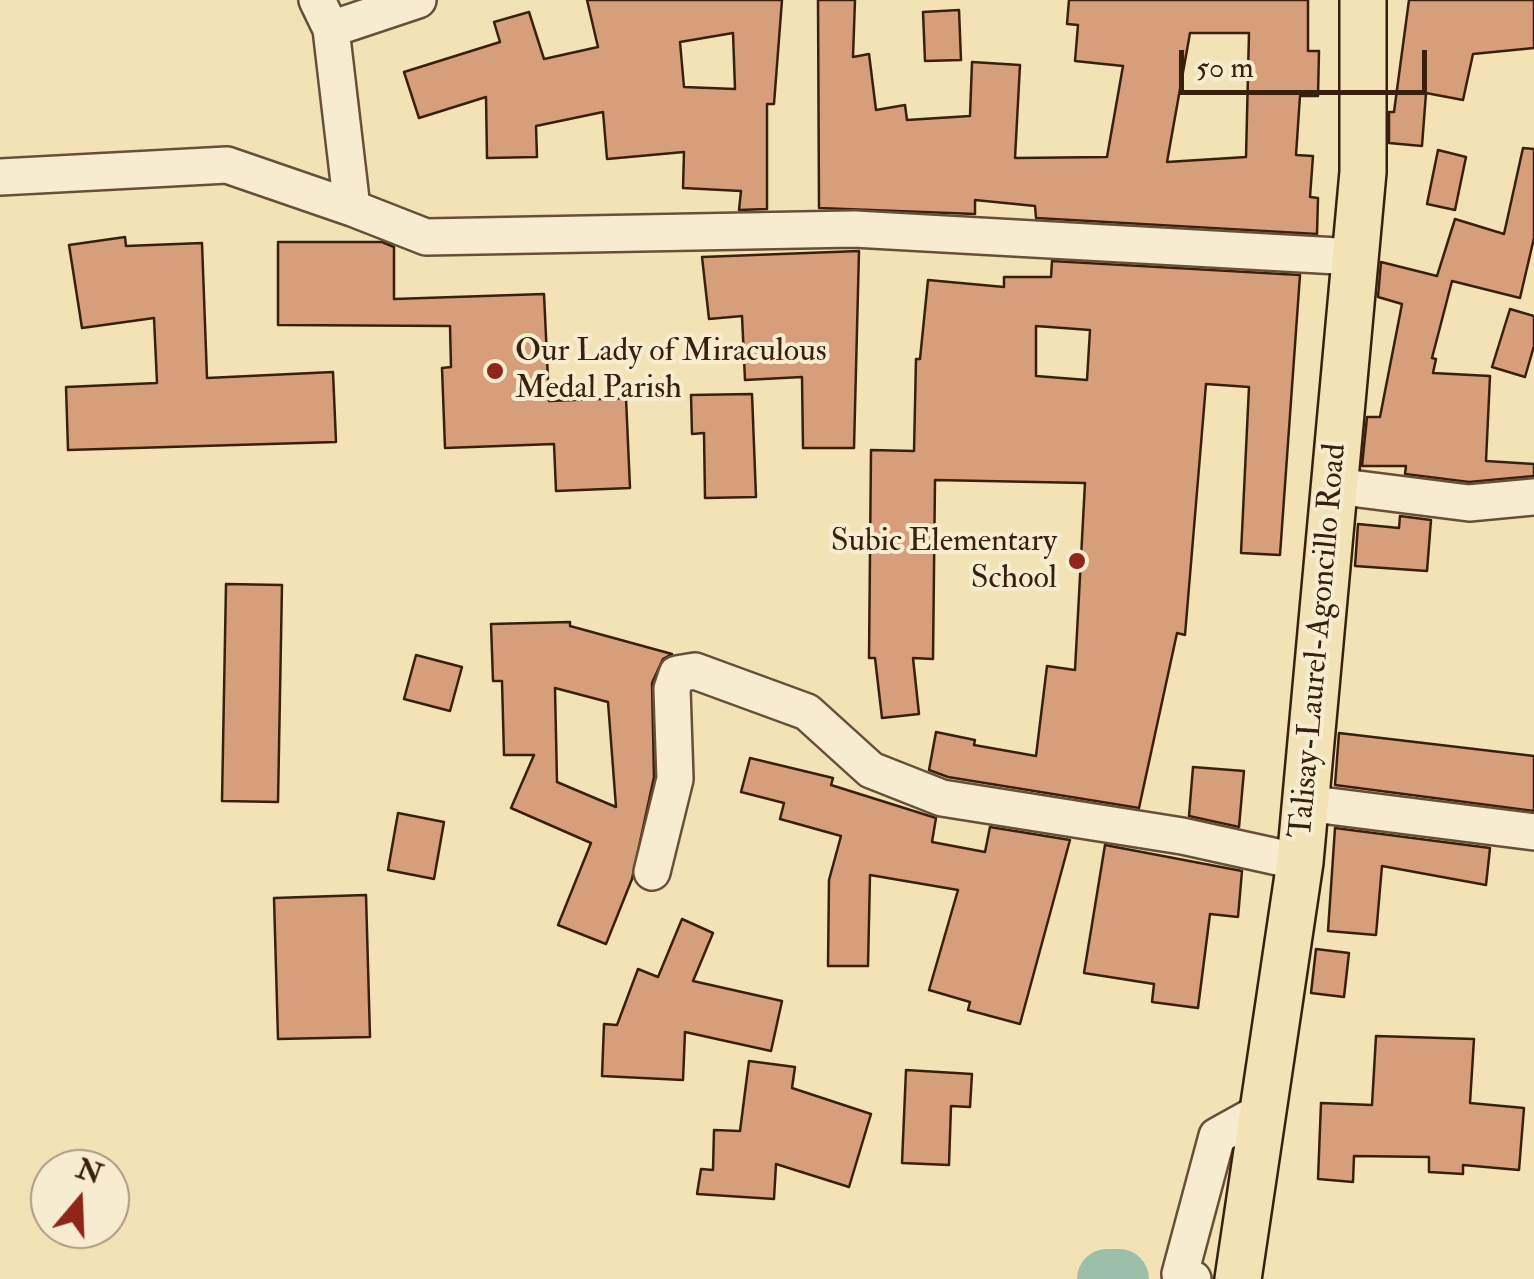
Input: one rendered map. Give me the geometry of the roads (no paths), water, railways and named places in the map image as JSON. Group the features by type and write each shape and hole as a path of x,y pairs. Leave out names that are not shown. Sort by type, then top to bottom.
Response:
{"main road":[{"name":"Talisay-Laurel-Agoncillo Road","path":"1239,1270 1306,803 1364,172 1363,0"}],"street":[{"path":"352,208 324,14 418,0"},
{"path":"0,177 227,165 426,237 854,229 1356,257"},
{"path":"1334,486 1469,504 1534,497"},
{"path":"652,872 675,779 672,689 677,674 695,671 807,712 872,770 942,798 1182,836 1300,862"},
{"path":"1306,803 1534,832"},
{"path":"1193,1279 1180,1274 1217,1136 1262,1112"}],"waterway":[{"path":"1107,1279 1119,1279"}],"place":[{"name":"Our Lady of Miraculous Medal Parish","path":"495,371"},
{"name":"Subic Elementary School","path":"1077,561"}]}
